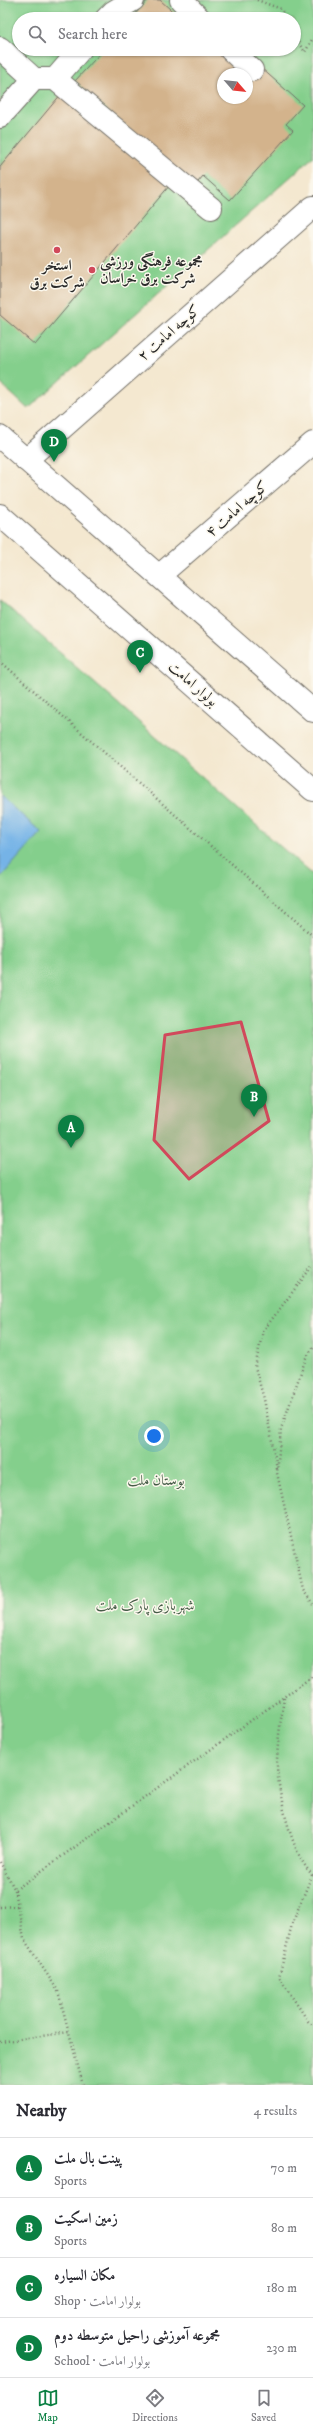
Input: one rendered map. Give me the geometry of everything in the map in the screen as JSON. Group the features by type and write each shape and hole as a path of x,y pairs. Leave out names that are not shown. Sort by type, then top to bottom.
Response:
{"main road":[{"path":"113,12 133,0"},
{"path":"181,0 193,12"},
{"path":"0,48 45,79 210,208"},
{"path":"0,117 73,56"},
{"path":"237,56 250,68"},
{"name":"کوچه امامت ۲","path":"26,460 313,207"},
{"path":"0,437 313,711"},
{"name":"کوچه امامت ۴","path":"160,576 313,443"},
{"name":"بولوار امامت","path":"0,515 313,790"}],"path":[{"path":"257,0 281,9 282,12"},
{"path":"301,46 305,52 313,38"},
{"path":"0,661 313,936"},
{"path":"313,1265 263,1331 255,1367 264,1400 277,1473 303,1590 313,1604"},
{"path":"277,1473 281,1429 303,1364 313,1348"},
{"path":"14,1890 313,1676"},
{"path":"284,1698 277,1766 292,1841 305,1866 313,1874 292,1924 279,1977 308,2021 313,2026"},
{"path":"0,1862 14,1890 24,1939 58,1991 83,2085"},
{"path":"0,1907 18,1906"},
{"path":"0,2042 69,2032"}],"highlighted area":[{"path":"241,1022 269,1121 189,1179 154,1140 165,1035"}],"green space":[{"name":"مجموعه فرهنگی ورزشی شرکت برق خراسان","path":"0,0 313,0 313,157 28,409 0,383"},
{"name":"بوستان ملت","path":"0,600 313,875 313,2085 0,2085"}],"water":[{"path":"0,796 41,832 0,878"}],"building":[{"path":"148,0 160,0 173,12 137,12"},
{"path":"98,56 222,56 235,68 217,68 217,104 253,104 253,73 260,67 303,105 286,124 293,130 230,200 203,176 193,188 75,81"},
{"name":"استخر شرکت برق","path":"62,93 170,185 35,345 0,315 0,167"}],"place":[{"name":"استخر شرکت برق","path":"57,250"},
{"name":"مجموعه فرهنگی ورزشی شرکت برق خراسان","path":"92,270"},
{"name":"مجموعه آموزشی راحیل متوسطه دوم","path":"54,462"},
{"name":"مکان السیاره","path":"140,673"},
{"name":"زمین اسکیت","path":"254,1117"},
{"name":"پینت بال ملت","path":"71,1148"}],"park label":[{"name":"شهربازی پارک ملت","path":"145,1605"}]}
